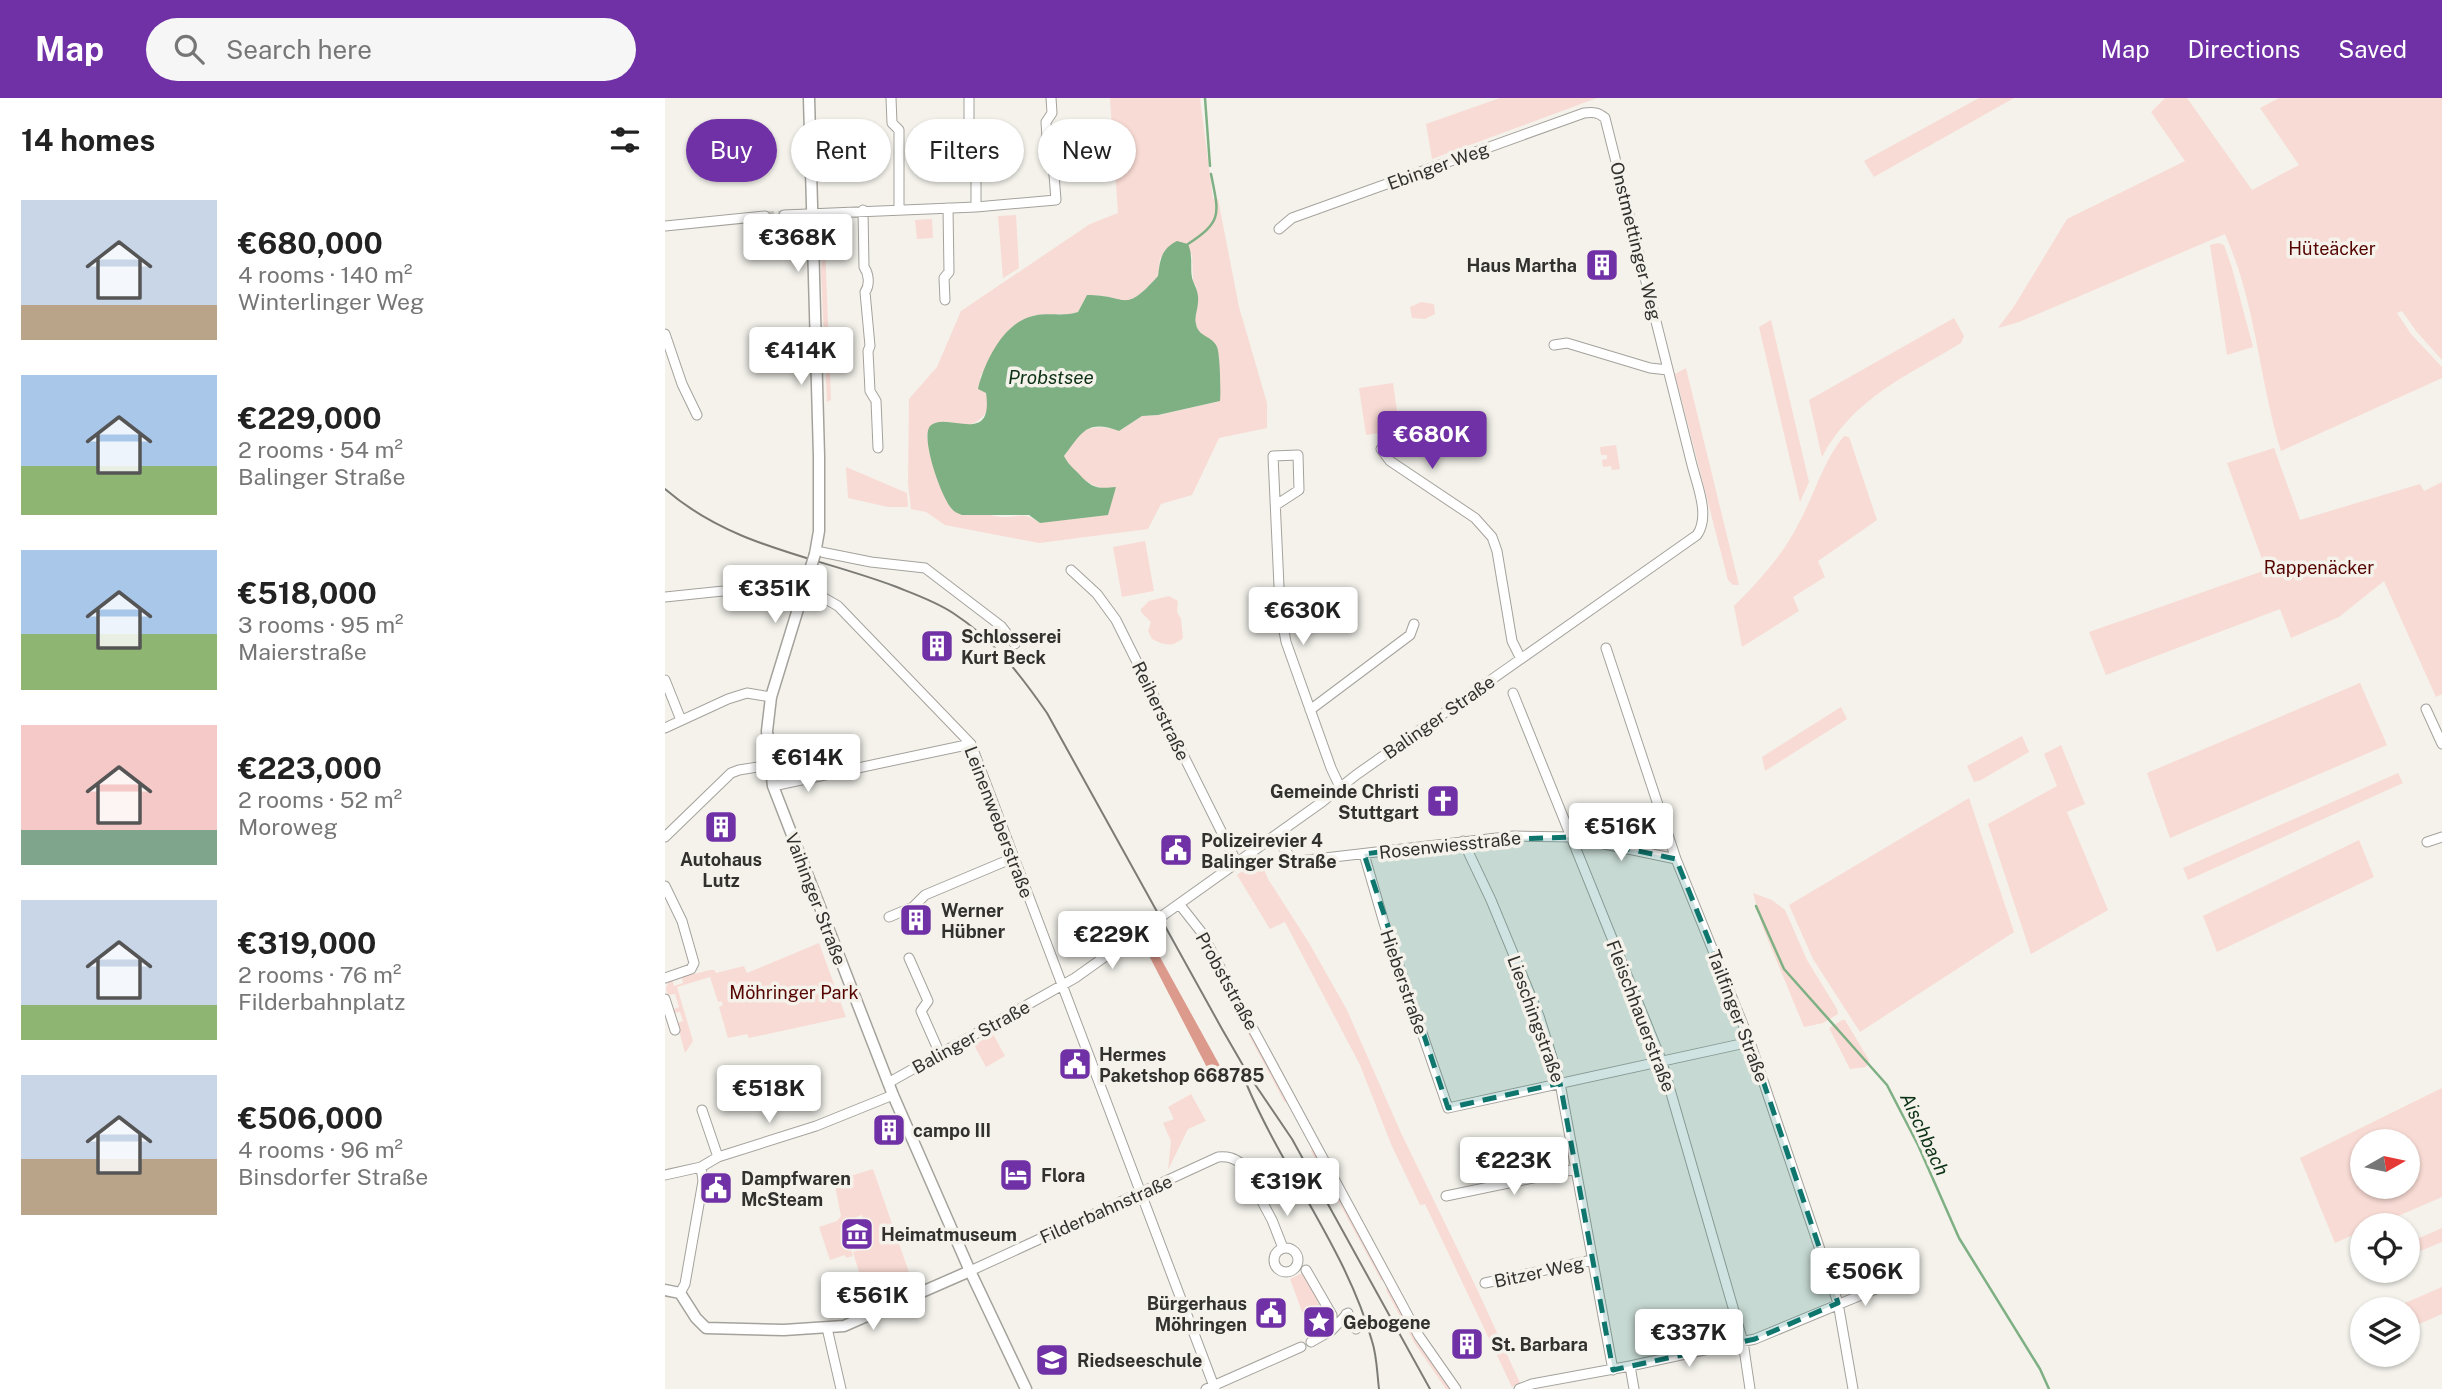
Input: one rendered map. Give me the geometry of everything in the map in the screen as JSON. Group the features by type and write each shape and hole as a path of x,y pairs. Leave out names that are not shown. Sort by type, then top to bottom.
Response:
{"main road":[{"name":"Vaihinger Straße","path":"809,98 820,468 819,531 805,587 771,697 767,732 773,786 893,1095 969,1271 1026,1389"},
{"name":"Filderbahnstraße","path":"680,1293 706,1328 827,1328 856,1322 969,1271"},
{"path":"665,1290 680,1293"}],"street":[{"path":"891,98 892,123 899,130 899,209"},
{"path":"969,98 969,122 976,137 977,206"},
{"path":"784,215 1056,200 1046,122 1052,114 1051,98"},
{"name":"Ebinger Weg","path":"1279,229 1291,218 1584,113 1601,114"},
{"name":"Onstmettinger Weg","path":"1601,114 1605,118 1703,511 1703,526"},
{"path":"945,300 944,278 949,272 948,208"},
{"path":"863,210 870,391 876,401 878,449"},
{"path":"665,226 765,216"},
{"path":"665,334 682,384 697,415"},
{"path":"1554,345 1567,343 1650,368 1668,370"},
{"path":"1381,449 1390,461 1475,518 1492,537 1497,551 1512,641 1521,659"},
{"path":"1276,505 1299,490 1298,455 1273,456 1280,608 1288,650 1340,787"},
{"name":"Balinger Straße","path":"888,1083 1062,987 1697,535 1703,526"},
{"path":"815,552 925,568 1001,626 1015,644"},
{"name":"Reiherstraße","path":"1071,570 1097,594 1116,620 1237,863"},
{"path":"665,597 780,585"},
{"name":"Leinenweberstraße","path":"805,587 838,606 971,744 1211,1388"},
{"path":"1310,710 1410,635 1414,624"},
{"name":"Tailfinger Straße","path":"1606,648 1676,859 1750,1042 1838,1303 1853,1389"},
{"path":"665,680 681,720"},
{"path":"665,728 747,693 771,697"},
{"name":"Fleischhauerstraße","path":"1513,693 1662,1062 1742,1342 1749,1389"},
{"path":"2426,709 2442,744"},
{"path":"773,786 971,744"},
{"path":"665,837 731,774 770,765"},
{"name":"Rosenwiesstraße","path":"1275,836 1291,858 1299,861 1514,836 1571,837 1676,859"},
{"path":"2427,842 2442,837"},
{"name":"Lieschingstraße","path":"1463,841 1539,1016 1560,1083 1613,1370"},
{"name":"Hieberstraße","path":"1364,854 1384,923 1448,1108 1560,1083"},
{"path":"889,917 913,907 925,895 1013,858"},
{"path":"665,886 682,921 694,963 691,970 665,978"},
{"name":"Probststraße","path":"1180,905 1214,953 1419,1336 1456,1389"},
{"path":"909,958 928,1001 921,1011 940,1054"},
{"path":"665,999 675,1030"},
{"path":"1560,1083 1750,1042"},
{"path":"665,1175 701,1167 718,1157 816,1126 893,1095"},
{"path":"702,1110 718,1157"},
{"name":"Filderbahnstraße","path":"969,1271 1218,1157 1231,1157 1242,1164 1272,1220 1283,1248"},
{"path":"680,1293 685,1284 701,1194 701,1167"},
{"path":"1446,1196 1576,1169"},
{"name":"Bitzer Weg","path":"1485,1283 1592,1260"},
{"path":"1306,1270 1356,1329"},
{"path":"1519,1389 1532,1384 1613,1370 1742,1342 1883,1286"},
{"path":"1311,1342 1332,1330 1342,1315"},
{"path":"827,1328 841,1389"},
{"path":"1211,1388 1301,1347"},
{"path":"1630,1366 1634,1389"}],"highlighted area":[{"path":"1571,837 1676,859 1750,1042 1838,1303 1755,1339 1613,1370 1560,1083 1448,1108 1364,854 1463,841"}],"green space":[{"path":"1110,98 1200,98 1213,199 1218,199 1239,307 1267,403 1267,428 1219,438 1192,495 1161,504 1148,529 1039,543 945,525 926,512 911,509 908,483 909,399 937,367 961,311 1090,224 1118,213 1116,182 1136,182 1136,119 1111,119","holes":["1192,254 1193,281 1198,301 1195,322 1199,333 1217,347 1220,401 1159,415 1142,416 1119,431 1097,427 1081,433 1064,456 1080,477 1102,488 1040,523 1025,516 989,515 947,500 929,452 927,434 950,422 972,424 985,414 989,409 980,377 991,359 1035,315 1078,312 1087,295 1131,299 1158,276 1160,258"]},
{"path":"1500,98 1597,98 1432,159 1426,124"},
{"path":"1979,98 2014,98 1874,177 1864,161"},
{"name":"Hüteäcker","path":"2165,98 2187,98 2252,190 2299,165 2260,108 2279,98 2442,98 2442,360 2402,311 2397,313 2411,334 2442,367 2442,378 2281,451 2267,397 2251,314 2225,234 2019,322 1998,328 2067,219 2185,161 2151,112"},
{"path":"1016,215 1019,268 1003,278 998,216"},
{"path":"932,219 933,238 917,239 915,220"},
{"path":"823,245 831,400 827,402 821,271"},
{"path":"2210,245 2224,245 2232,268 2253,347 2227,355"},
{"path":"1421,302 1434,304 1435,314 1425,319 1412,318 1410,307"},
{"path":"1954,318 1964,336 1961,343 1901,378 1865,404 1849,419 1822,457 1809,400"},
{"path":"1771,320 1809,482 1800,502 1759,327"},
{"path":"1686,368 1739,585 1733,585 1728,580 1675,374"},
{"path":"1393,383 1397,411 1386,432 1366,435 1359,388"},
{"path":"1844,436 1849,437 1877,520 1818,561 1825,577 1793,597 1799,611 1742,647 1734,606 1763,576 1787,544 1825,466"},
{"path":"1616,445 1620,469 1603,467 1602,460 1607,459 1607,455 1601,455 1600,447"},
{"name":"Rappenäcker","path":"2274,448 2300,520 2420,484 2424,491 2442,482 2442,694 2436,697 2384,581 2339,617 2291,638 2280,609 2106,675 2089,632 2266,570 2227,463"},
{"path":"846,467 907,493 908,507 888,507 848,498"},
{"path":"1145,541 1154,591 1122,597 1113,547"},
{"path":"1169,596 1178,601 1177,612 1181,619 1183,638 1168,645 1152,639 1148,631 1151,622 1141,609 1149,601"},
{"path":"2360,683 2387,745 2170,838 2147,773"},
{"path":"1841,707 1847,719 1765,771 1762,757"},
{"path":"2022,736 2029,752 1974,782 1967,766"},
{"path":"2061,745 2085,804 2067,812 2108,910 2031,954 1988,824 2057,786 2044,754"},
{"path":"2398,773 2403,783 2188,880 2183,868"},
{"path":"1969,798 2014,932 1860,1032 1813,959 1789,905"},
{"path":"2359,840 2374,877 2217,952 2203,916"},
{"path":"1260,859 1268,879 1347,1010 1401,1133 1520,1383 1512,1387 1425,1204 1420,1205 1391,1144 1360,1065 1285,922 1270,929 1237,875"},
{"path":"1753,893 1772,900 1785,910 1807,960 1838,1014 1823,1023 1804,1027 1763,928"},
{"path":"1196,936 1287,1099 1285,1103"},
{"name":"Möhringer Park","path":"819,943 846,1017 749,1038 747,1034 728,1038 719,1007 723,1005 721,1001 718,1002 710,977 677,987 693,1041 685,1053 677,1023 683,1021 680,1012 673,1013 672,1010 679,1007 675,994 668,995 668,983 672,980 674,986 683,983 682,977 710,970 716,973 744,966 747,973"},
{"path":"1845,1020 1869,1060 1866,1067 1850,1069 1829,1028"},
{"path":"993,1034 1005,1056 986,1067 974,1045"},
{"path":"2442,1088 2442,1197 2405,1213 2350,1213 2350,1236 2335,1243 2300,1158 2350,1133 2350,1199 2420,1199 2420,1129 2359,1129"},
{"path":"1191,1094 1206,1121 1188,1129 1168,1170 1171,1141 1163,1123 1174,1119 1168,1107"},
{"path":"1313,1147 1385,1281 1381,1280 1311,1151"},
{"path":"873,1169 912,1281 866,1295 853,1252 872,1246 862,1215 842,1222 853,1256 846,1258 845,1255 830,1260 819,1227 837,1221 841,1216 834,1181"},
{"path":"2442,1228 2442,1242 2420,1251 2420,1238"},
{"path":"1302,1273 1317,1299 1321,1313 1321,1327 1316,1330 1308,1328 1290,1279"},
{"path":"1387,1287 1418,1342 1450,1389 1446,1389 1415,1344 1386,1290"},
{"path":"2442,1287 2442,1314 2420,1324 2419,1297"}],"shaded area":[{"path":"1150,939 1225,1075 1214,1081 1143,944"}],"water":[{"name":"Probstsee","path":"1177,241 1188,244 1190,249 1192,277 1198,296 1195,319 1197,328 1215,343 1218,351 1220,401 1142,416 1119,431 1099,427 1086,430 1081,435 1064,456 1091,485 1116,487 1108,515 1040,523 1029,515 962,515 954,511 933,468 928,433 930,426 937,422 967,424 983,419 987,410 986,393 978,389 990,356 1004,335 1013,326 1033,316 1078,312 1087,295 1131,299 1158,276 1164,251"}],"waterway":[{"path":"1205,98 1210,166"},
{"path":"1188,244 1207,229 1216,215 1211,174"},
{"name":"Aischbach","path":"1756,906 1784,969 1887,1085 1918,1145 1959,1238 2040,1369 2049,1389"}],"tunnel":[{"path":"765,216 784,215"}],"tram line":[{"path":"665,489 691,509 746,537 894,586 939,605 981,634 1016,671 1047,713 1222,1029 1248,1074 1292,1139 1430,1389"},
{"path":"1246,1083 1261,1116 1347,1274 1374,1347 1379,1389"}],"place":[{"name":"Haus Martha","path":"1602,265"},
{"name":"Schlosserei Kurt Beck","path":"937,646"},
{"name":"Gemeinde Christi Stuttgart","path":"1443,801"},
{"name":"Autohaus Lutz","path":"721,827"},
{"name":"Polizeirevier 4 Balinger Straße","path":"1176,850"},
{"name":"Werner Hübner","path":"916,920"},
{"name":"Hermes Paketshop 668785","path":"1075,1064"},
{"name":"campo III","path":"889,1130"},
{"name":"Flora","path":"1016,1175"},
{"name":"Dampfwaren McSteam","path":"716,1188"},
{"name":"Heimatmuseum","path":"857,1234"},
{"name":"Bürgerhaus Möhringen","path":"1271,1313"},
{"name":"Gebogene","path":"1319,1322"},
{"name":"St. Barbara","path":"1467,1344"},
{"name":"Riedseeschule","path":"1052,1360"}]}
